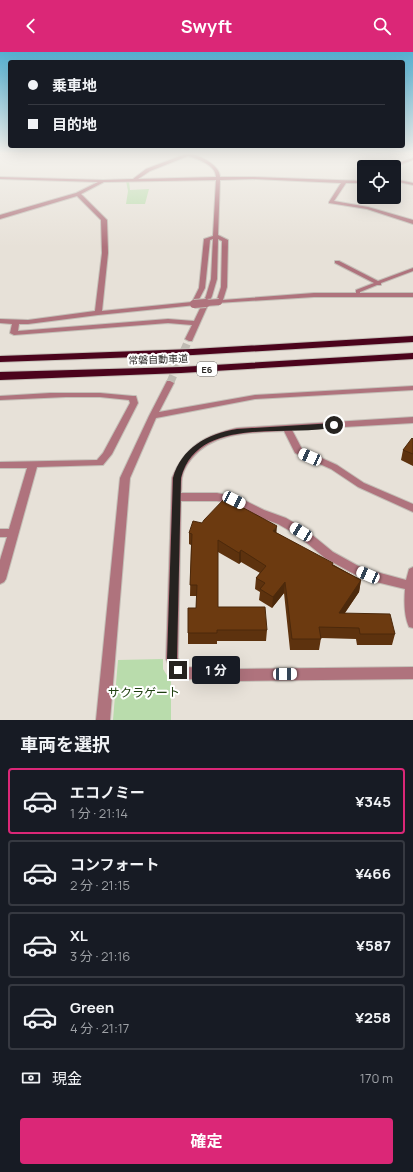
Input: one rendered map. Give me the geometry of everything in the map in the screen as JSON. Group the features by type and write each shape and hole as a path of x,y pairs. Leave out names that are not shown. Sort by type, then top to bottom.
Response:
{"highway":[{"name":"常磐自動車道","path":"0,358 193,352 413,339"},
{"name":"常磐自動車道","path":"0,376 181,370 413,356"}],"street":[{"path":"0,217 78,194 95,185"},
{"path":"189,339 212,288 215,266 218,185"},
{"path":"342,185 331,202 368,208 413,222"},
{"path":"78,194 104,220 105,264 98,312"},
{"path":"194,304 202,288 207,239 216,237 220,237 225,240 224,287 220,302"},
{"path":"0,320 28,322 98,312 306,296 358,294 413,295"},
{"path":"16,322 14,333 168,321 196,323"},
{"path":"104,720 125,478 153,416 170,383"},
{"path":"153,416 255,397 413,388"},
{"path":"0,398 66,395 133,398 134,404 107,454 100,463 0,465"},
{"path":"413,420 237,431 222,434 204,442 188,456 180,466 177,478 172,659 178,670 185,674 237,675 413,673"},
{"path":"287,428 298,451 334,467 361,485 413,508"},
{"path":"0,579 33,464"},
{"path":"177,497 217,497 234,500 260,513 282,521 301,532 329,555 358,571 411,586"},
{"path":"0,533 13,533"},
{"path":"413,572 411,586 411,614 413,623"}],"lane":[{"path":"337,262 379,284"},
{"path":"358,294 358,291 379,284 413,269"}],"green space":[{"path":"127,185 129,185 130,190 149,189 145,204 126,204 128,191"},
{"name":"サクラゲート","path":"163,659 163,669 171,682 171,720 113,720 118,660"}],"building":[{"path":"412,438 413,439 413,454 403,450"},
{"path":"225,498 277,526 273,531 333,563 332,565 361,580 339,613 390,614 395,634 360,634 359,628 319,627 321,639 292,639 285,582 273,597 260,589 265,583 256,578 266,566 241,550 239,553 218,540 218,607 265,607 267,630 217,630 217,633 188,633 188,608 196,608 197,585 190,585 192,534 189,533 193,521 202,523"}],"tunnel":[{"path":"170,383 189,339"}],"route":[{"path":"178,670 172,659 177,478 180,466 199,446 222,434 237,431 334,425"}]}
